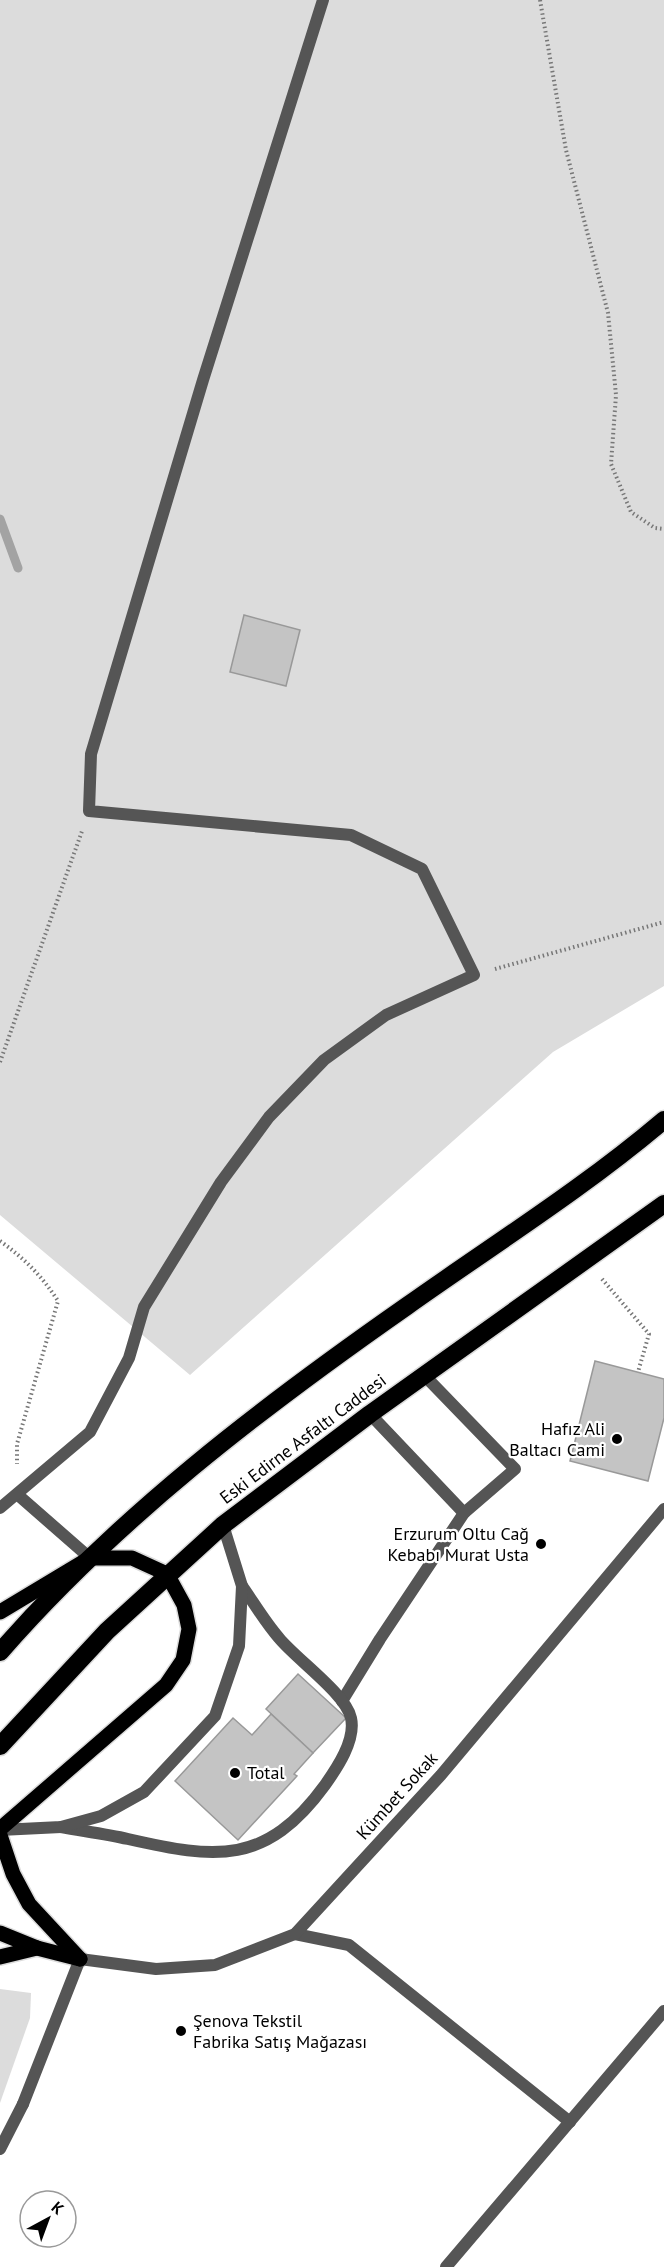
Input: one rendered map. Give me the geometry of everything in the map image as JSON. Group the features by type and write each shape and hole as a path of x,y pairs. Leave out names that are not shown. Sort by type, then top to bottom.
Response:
{"highway":[{"path":"0,1652 90,1558 168,1486 239,1428 404,1308 598,1172 664,1120"},
{"name":"Eski Edirne Asfaltı Caddesi","path":"0,1746 78,1662 167,1574 223,1525 369,1414 664,1204"}],"main road":[{"path":"0,1612 90,1558 132,1558 167,1574 184,1605 189,1629 183,1660 166,1685 0,1829"},
{"path":"0,1835 14,1874 29,1904 80,1959"},
{"path":"0,1933 37,1948 80,1959"},
{"path":"0,1957 37,1948"}],"street":[{"path":"0,1508 90,1432 129,1358 144,1307 221,1182 269,1117 324,1060 386,1015 474,975 422,869 351,835 89,811 91,754 203,380 323,0"},
{"path":"342,1701 380,1639 464,1513 514,1469 424,1375"},
{"path":"369,1414 464,1513"},
{"path":"18,1495 90,1558"},
{"name":"Kümbet Sokak","path":"80,1959 156,1969 215,1965 295,1934 441,1775 664,1509"},
{"path":"0,1829 61,1827 186,1852 225,1853 256,1845 288,1826 315,1799 336,1769 349,1740 352,1719 342,1701 279,1638 242,1586 223,1525"},
{"path":"61,1827 101,1816 144,1792 215,1716 239,1646 242,1586"},
{"path":"295,1934 349,1945 570,2122"},
{"path":"0,2149 23,2104 80,1959"},
{"path":"446,2267 664,2011"}],"path":[{"path":"540,0 566,150 608,313 616,395 611,464 631,512 655,528 664,529"},
{"path":"0,1062 89,811"},
{"path":"474,975 664,922"},
{"path":"0,1241 21,1256 42,1276 58,1301 17,1444 18,1495"},
{"path":"585,1261 649,1334 638,1372"}],"shaded area":[{"path":"0,0 664,0 664,986 553,1052 190,1375 0,1215"},
{"path":"0,1989 31,1993 30,2018 0,2103"}],"building":[{"path":"244,615 300,630 286,686 230,672"},
{"name":"Hafız Ali Baltacı Cami","path":"595,1361 664,1379 664,1418 648,1481 570,1461"},
{"path":"298,1674 346,1718 313,1753 266,1709"},
{"path":"271,1714 313,1753 294,1774 297,1776 238,1840 175,1781 233,1718 252,1735"}],"waterway":[{"path":"0,519 18,568"}],"place":[{"name":"Hafız Ali Baltacı Cami","path":"617,1439"},
{"name":"Erzurum Oltu Cağ Kebabı Murat Usta","path":"541,1544"},
{"name":"Total","path":"235,1773"},
{"name":"Şenova Tekstil Fabrika Satış Mağazası","path":"181,2031"}]}
